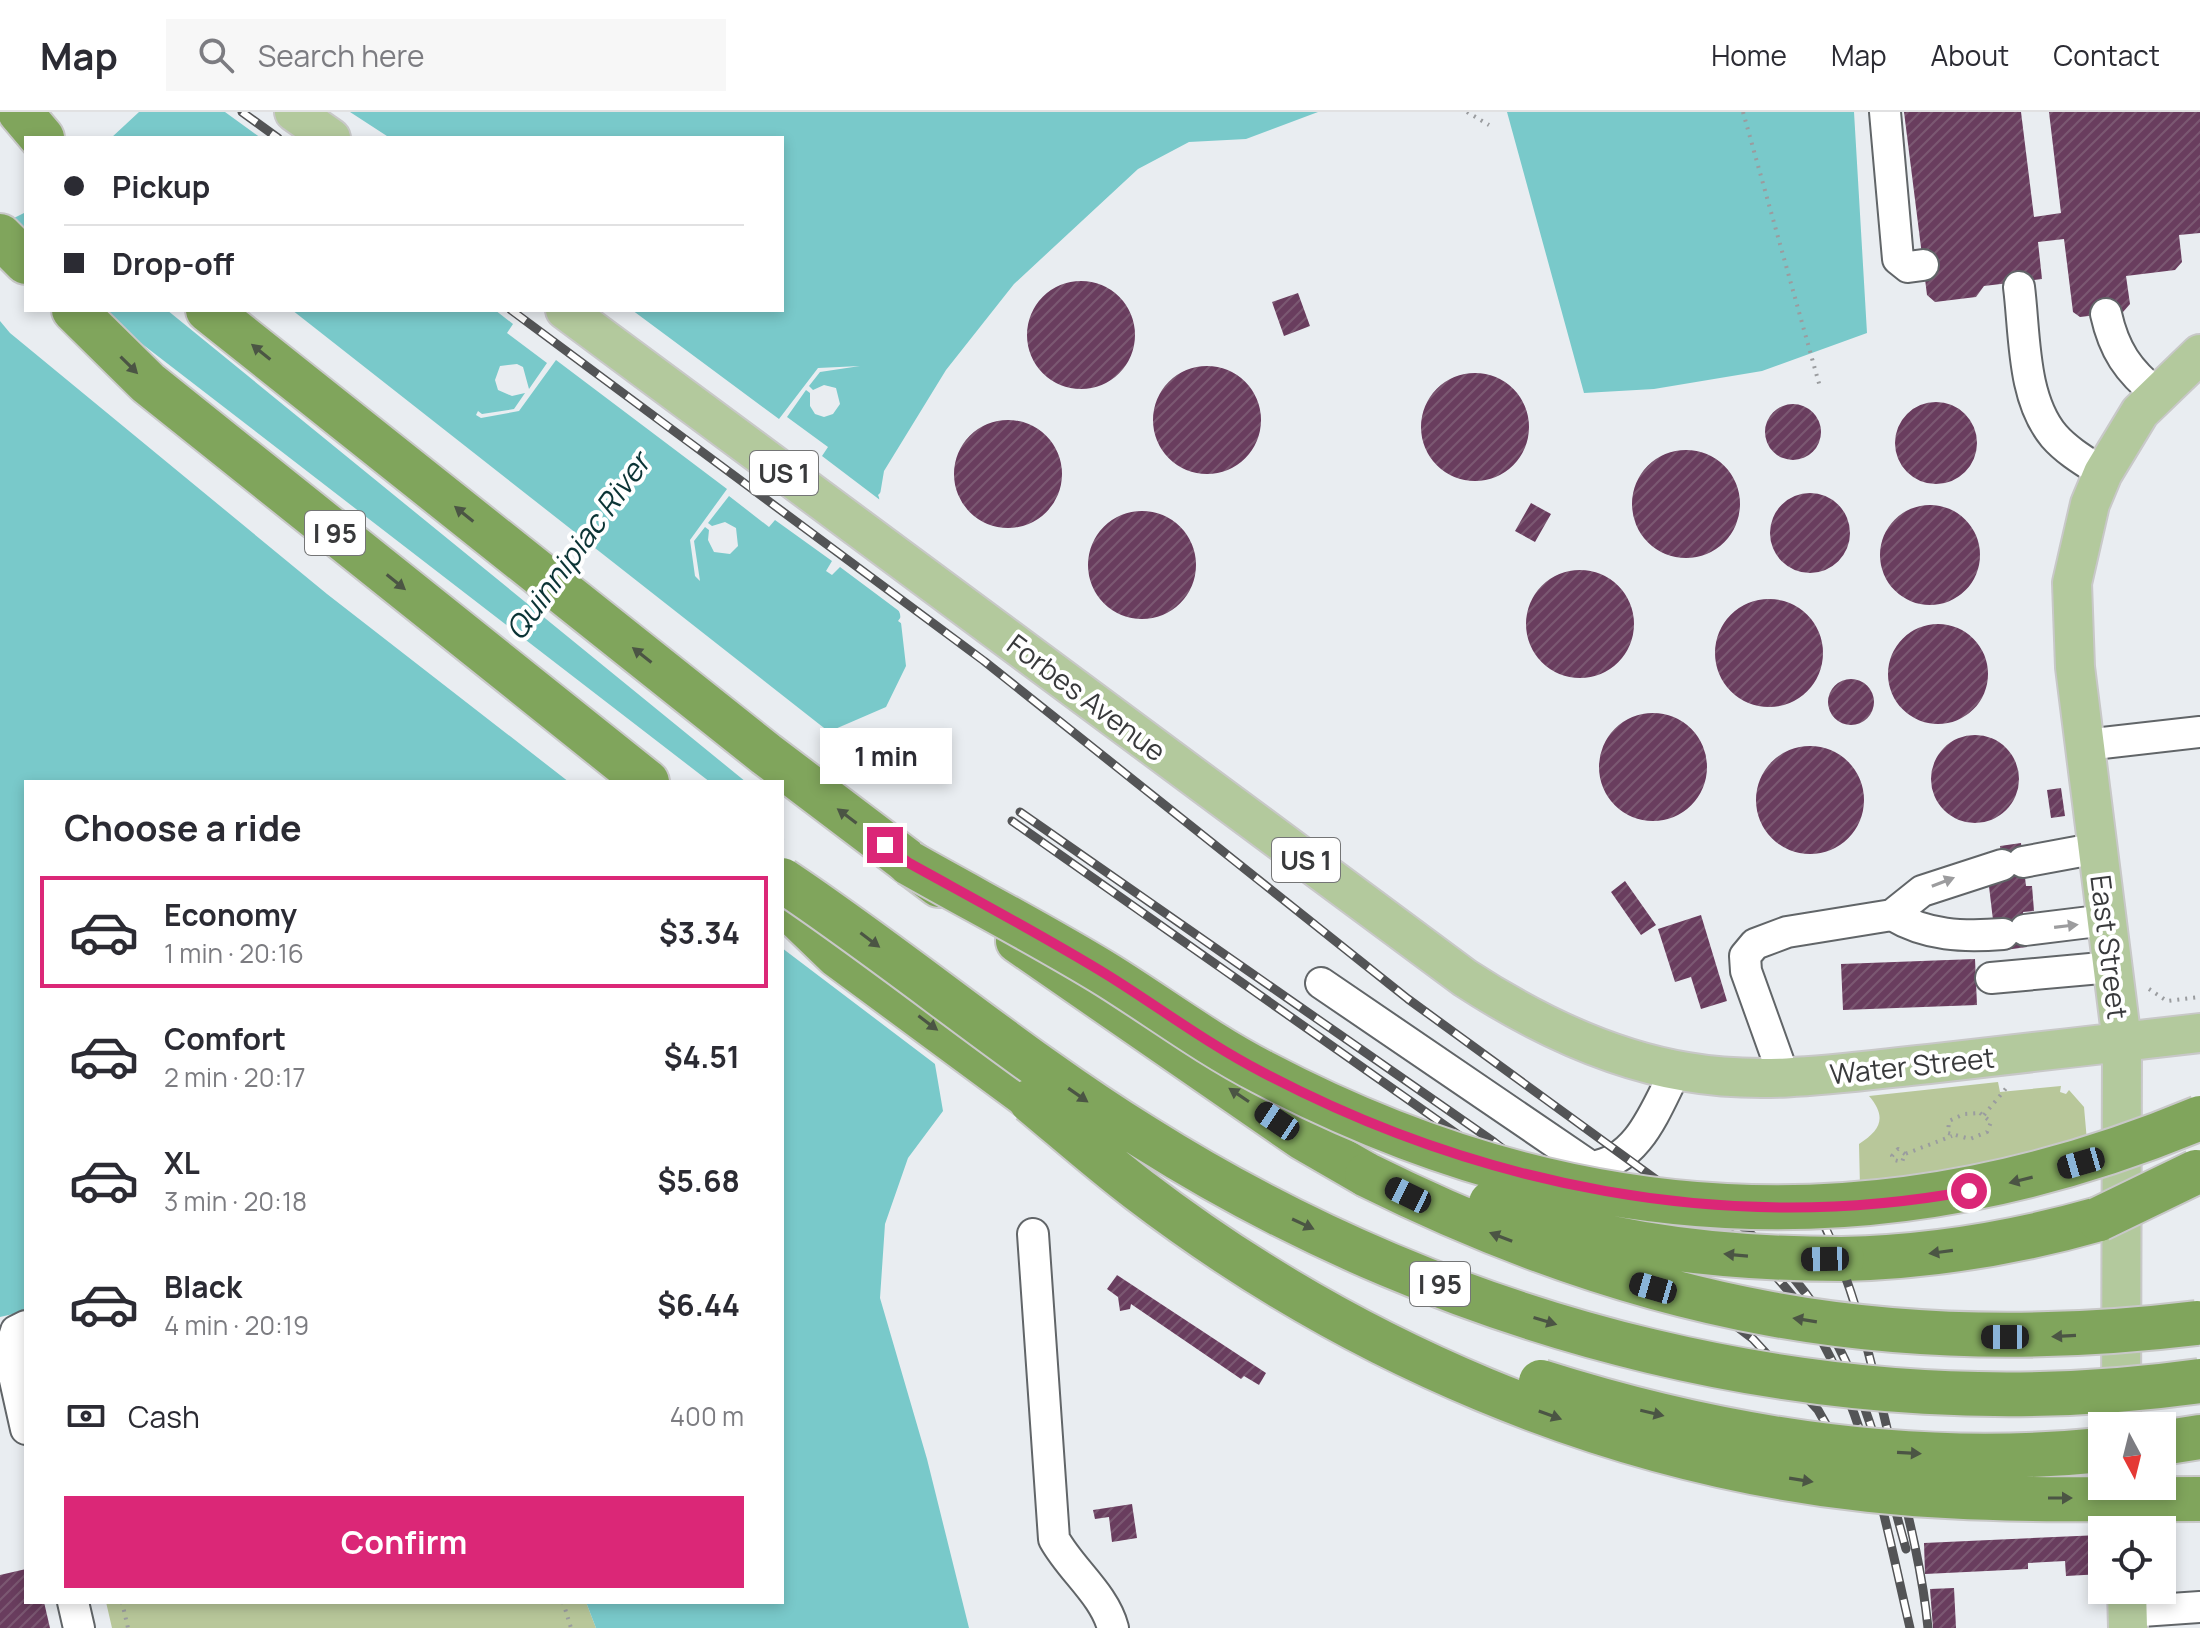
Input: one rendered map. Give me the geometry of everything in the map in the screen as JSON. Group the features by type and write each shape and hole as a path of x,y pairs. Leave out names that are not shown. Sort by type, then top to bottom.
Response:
{"highway":[{"path":"20,112 40,136"},
{"path":"0,236 24,260"},
{"name":"I 95","path":"76,312 148,383 644,780"},
{"name":"I 95","path":"211,312 909,863 1098,999 1303,1138 1367,1175 1494,1235 1562,1260 1698,1300 1769,1315 1911,1334 1981,1337 2053,1337 2200,1323"},
{"path":"909,863 1110,977 1223,1051 1305,1094 1482,1163 1592,1190 1685,1204 1738,1208 1817,1208 1893,1203 1992,1187 2046,1173 2125,1148 2200,1118"},
{"name":"I 95","path":"784,881 856,930 1026,1058 1145,1138 1273,1210 1468,1295 1603,1339 1671,1356 1757,1373 1883,1390 2027,1395 2098,1393 2200,1381"},
{"path":"784,904 837,955 1031,1101 1139,1190 1206,1238 1327,1312 1457,1378 1590,1429 1727,1467 1867,1490 2008,1498 2200,1499"},
{"path":"1031,1101 1234,1235 1324,1286 1416,1333 1537,1381 1686,1421 1752,1435 1833,1446 2002,1455 2088,1451"},
{"path":"1367,1175 1453,1189 1517,1213 1599,1234 1762,1258 1918,1255 2027,1238 2099,1219 2198,1180"},
{"path":"2176,1441 2200,1437"}],"main road":[{"path":"294,112 328,136"},
{"name":"Forbes Avenue","path":"568,312 1465,978 1523,1014 1625,1055"},
{"name":"East Street","path":"2121,1412 2122,1042 2085,745 2072,625 2072,583 2090,504 2103,473 2140,412 2200,354"},
{"name":"Water Street","path":"1625,1055 1676,1070 1716,1076 1784,1077 2200,1033"}],"street":[{"path":"1885,112 1898,259 1908,267 1923,265"},
{"path":"2019,287 2030,379 2043,419 2066,448 2103,473"},
{"path":"2106,314 2116,349 2124,363 2157,394"},
{"path":"2085,745 2200,732"},
{"path":"1784,1077 1746,971 1745,956 1755,944 1787,932 1892,915 1922,891 2012,864 2098,848"},
{"path":"1892,915 1925,931 1951,935 2014,932 2106,920"},
{"path":"1991,978 2112,967"},
{"path":"1321,983 1591,1167 1609,1165 1640,1138 1676,1070"},
{"path":"1033,1234 1054,1539 1066,1561 1108,1608 1113,1628"},
{"path":"24,1327 16,1331 9,1353 24,1420"},
{"path":"73,1604 79,1628"},
{"path":"2127,1610 2200,1607"}],"path":[{"path":"1467,112 1470,117 1489,125"},
{"path":"1743,112 1820,387"},
{"path":"2149,989 2167,1001 2200,997"},
{"path":"1984,1115 2008,1086"},
{"path":"1905,1154 1952,1136 1970,1139 1987,1132 1991,1122 1984,1115 1972,1113 1949,1121 1946,1128 1952,1136"},
{"path":"122,1604 128,1628"},
{"path":"564,1604 571,1628"}],"green space":[{"path":"1998,1082 2000,1092 2061,1086 2060,1092 2066,1094 2069,1090 2084,1107 2087,1141 2053,1151 1860,1187 1859,1144 1877,1128 1880,1117 1869,1096"},
{"path":"106,1604 587,1604 596,1628 112,1628"}],"water":[{"name":"Quinnipiac River","path":"139,112 1318,112 1246,139 1189,142 1138,169 1014,284 946,370 884,471 872,542 900,614 906,666 886,707 812,739 779,780 24,780 24,1311 0,1317 0,225 24,213 24,312 784,312 784,136 113,136"},
{"path":"1507,112 1854,112 1867,333 1762,371 1654,389 1584,393"},
{"path":"784,839 931,1041 943,1111 908,1158 885,1224 880,1298 927,1459 969,1628 596,1628 587,1604 784,1604"}],"pier":[{"path":"225,112 350,112 387,136 258,136"},
{"path":"0,225 24,242 24,312 101,312 707,780 566,780 327,594 10,333 0,321"},
{"path":"169,312 295,312 833,735 814,742 783,780 744,780"},
{"path":"498,312 635,312 779,419 818,368 860,366 820,372 809,386 813,390 824,385 836,388 840,404 833,414 824,417 815,414 810,406 810,393 806,390 787,417 828,447 822,456 880,500 878,495 885,488 876,541 904,613 905,626 898,621 903,614 840,567 832,575 826,571 832,561 775,520 769,527 729,496 708,523 712,526 725,522 736,528 738,546 730,554 714,552 708,540 709,530 705,527 694,541 700,581 695,576 690,540 727,489 556,360 519,411 481,418 476,415 478,411 482,414 514,409 525,393 512,396 498,390 495,380 500,366 517,364 523,367 529,389 547,363 507,333 513,324"},
{"path":"784,839 796,848 934,1039 939,1067 784,950"}],"building":[{"path":"1904,112 2021,112 2034,217 2061,213 2049,112 2200,112 2200,233 2179,235 2182,262 2175,270 2126,276 2130,304 2123,312 2080,317 2073,312 2064,239 2038,242 2042,279 1984,286 1976,297 1935,302 1927,295"},
{"path":"1081,281 1102,285 1119,297 1131,314 1135,335 1131,356 1119,373 1102,385 1081,389 1060,385 1043,373 1031,356 1027,335 1031,314 1043,297 1060,285"},
{"path":"1298,293 1310,326 1284,336 1272,302"},
{"path":"1207,366 1228,370 1245,382 1257,399 1261,420 1257,441 1245,458 1228,470 1207,474 1186,470 1169,458 1157,441 1153,420 1157,399 1169,382 1186,370"},
{"path":"1475,373 1496,377 1513,389 1525,406 1529,427 1525,448 1513,465 1496,477 1475,481 1454,477 1437,465 1425,448 1421,427 1425,406 1437,389 1454,377"},
{"path":"1936,402 1952,405 1965,414 1974,427 1977,443 1974,459 1965,472 1952,481 1936,484 1920,481 1907,472 1898,459 1895,443 1898,427 1907,414 1920,405"},
{"path":"1793,404 1813,412 1821,432 1813,452 1793,460 1773,452 1765,432 1773,412"},
{"path":"1008,420 1029,424 1046,436 1058,453 1062,474 1058,495 1046,512 1029,524 1008,528 987,524 970,512 958,495 954,474 958,453 970,436 987,424"},
{"path":"1686,450 1707,454 1724,466 1736,483 1740,504 1736,525 1724,542 1707,554 1686,558 1665,554 1648,542 1636,525 1632,504 1636,483 1648,466 1665,454"},
{"path":"1810,493 1825,496 1838,505 1847,518 1850,533 1847,548 1838,561 1825,570 1810,573 1795,570 1782,561 1773,548 1770,533 1773,518 1782,505 1795,496"},
{"path":"1531,503 1551,514 1535,542 1515,531"},
{"path":"1930,505 1949,509 1966,519 1976,536 1980,555 1976,574 1966,591 1949,601 1930,605 1911,601 1894,591 1884,574 1880,555 1884,536 1894,519 1911,509"},
{"path":"1142,511 1163,515 1180,527 1192,544 1196,565 1192,586 1180,603 1163,615 1142,619 1121,615 1104,603 1092,586 1088,565 1092,544 1104,527 1121,515"},
{"path":"1580,570 1601,574 1618,586 1630,603 1634,624 1630,645 1618,662 1601,674 1580,678 1559,674 1542,662 1530,645 1526,624 1530,603 1542,586 1559,574"},
{"path":"1769,599 1790,603 1807,615 1819,632 1823,653 1819,674 1807,691 1790,703 1769,707 1748,703 1731,691 1719,674 1715,653 1719,632 1731,615 1748,603"},
{"path":"1938,624 1957,628 1974,638 1984,655 1988,674 1984,693 1974,710 1957,720 1938,724 1919,720 1902,710 1892,693 1888,674 1892,655 1902,638 1919,628"},
{"path":"1851,679 1860,680 1867,686 1873,693 1873,711 1867,718 1860,724 1851,725 1842,724 1835,718 1829,711 1828,702 1829,693 1835,686 1842,680"},
{"path":"1653,713 1674,717 1691,729 1703,746 1707,767 1703,788 1691,805 1674,817 1653,821 1632,817 1615,805 1603,788 1599,767 1603,746 1615,729 1632,717"},
{"path":"1975,735 1992,739 2006,748 2015,762 2019,779 2015,796 2006,810 1992,819 1975,823 1958,819 1944,810 1935,796 1931,779 1935,762 1944,748 1958,739"},
{"path":"1810,746 1831,750 1848,762 1860,779 1864,800 1860,821 1848,838 1831,850 1810,854 1789,850 1772,838 1760,821 1756,800 1760,779 1772,762 1789,750"},
{"path":"2061,788 2065,816 2051,818 2047,790"},
{"path":"2021,843 2026,886 2032,886 2034,911 2023,912 2027,947 2005,950 2002,918 1993,920 1988,878 2003,876 2000,846"},
{"path":"1625,881 1656,925 1641,935 1611,892"},
{"path":"1701,915 1727,1001 1701,1009 1691,977 1675,982 1658,929"},
{"path":"1975,959 1977,1005 1843,1010 1841,964"},
{"path":"1117,1275 1266,1373 1259,1385 1244,1376 1241,1379 1131,1304 1130,1309 1120,1311 1118,1297 1107,1289"},
{"path":"1132,1504 1137,1538 1112,1542 1109,1517 1095,1519 1093,1510"},
{"path":"2088,1536 2088,1575 2066,1576 2065,1561 2028,1563 2028,1569 1925,1574 1924,1543"},
{"path":"24,1569 24,1604 44,1604 50,1628 0,1628 0,1575"},
{"path":"1954,1588 1956,1628 1933,1628 1930,1589"}],"railway":[{"path":"242,112 275,136"},
{"path":"514,312 984,661 1408,999 1750,1248 1795,1299 1838,1373 1868,1457 1910,1628"},
{"path":"1020,812 1494,1142 1753,1339 1818,1410 1871,1504"},
{"path":"1012,821 1588,1226"},
{"path":"1703,1192 1796,1281 1836,1342 1865,1409 1906,1549"},
{"path":"1822,1220 1843,1271 1867,1345 1921,1576 1928,1628"}],"route":[{"path":"885,845 909,863 1110,977 1187,1030 1262,1072 1305,1094 1482,1163 1630,1197 1738,1208 1845,1207 1969,1191"}]}
